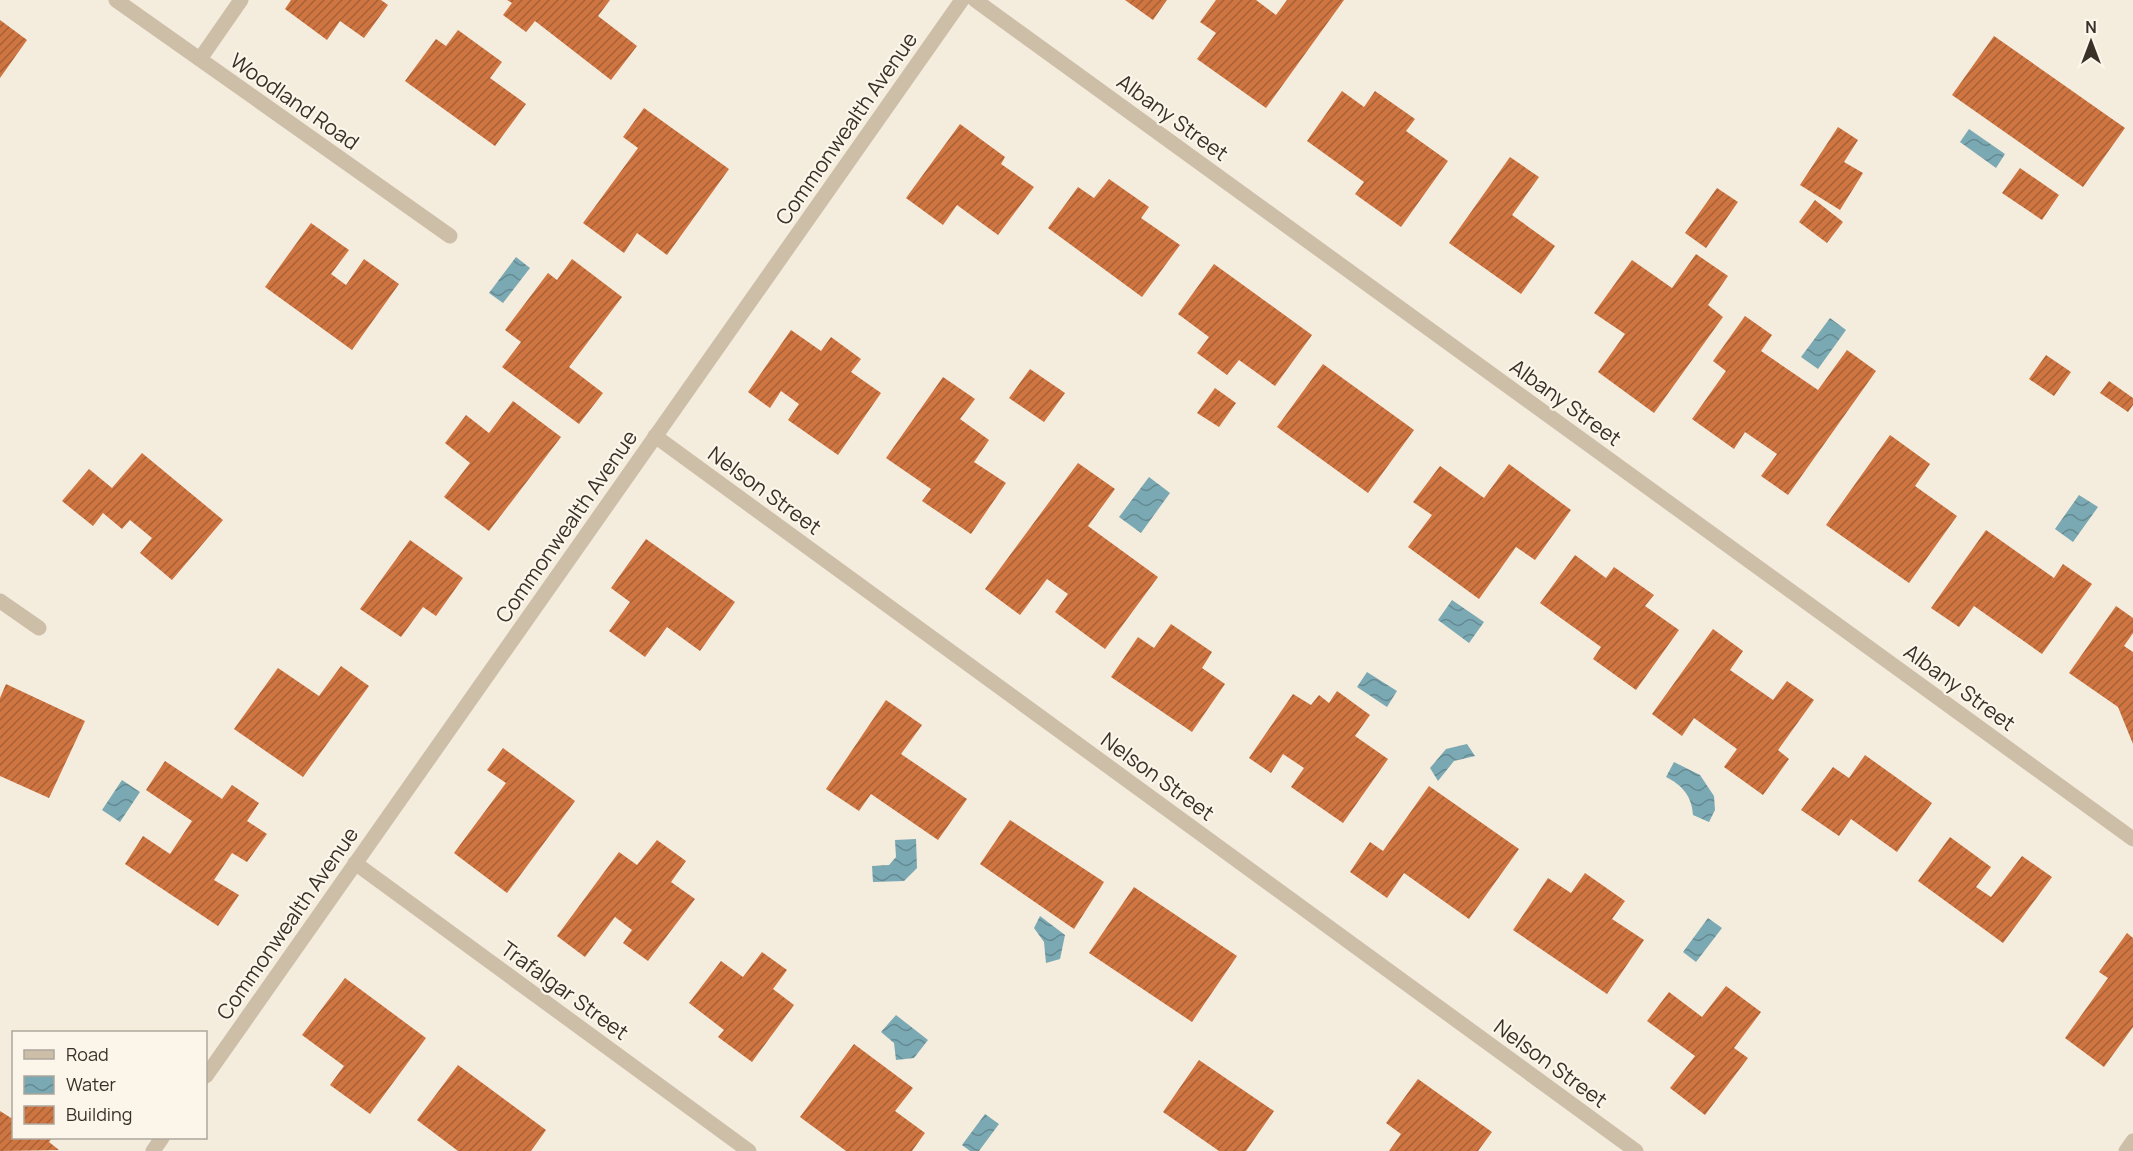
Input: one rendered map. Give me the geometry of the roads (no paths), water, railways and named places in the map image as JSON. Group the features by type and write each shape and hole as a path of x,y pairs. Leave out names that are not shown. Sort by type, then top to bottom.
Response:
{"street":[{"name":"Woodland Road","path":"116,0 450,236"},
{"path":"200,60 242,0"},
{"name":"Commonwealth Avenue","path":"207,1075 962,0"},
{"name":"Albany Street","path":"975,0 2133,838"},
{"name":"Nelson Street","path":"655,436 1636,1151"},
{"path":"0,601 39,628"},
{"name":"Trafalgar Street","path":"355,863 749,1151"},
{"path":"2126,1151 2133,1141"}],"water":[{"path":"1969,129 2005,154 1996,168 1960,142"},
{"path":"516,257 530,268 503,303 489,293"},
{"path":"1830,318 1846,330 1818,369 1801,357"},
{"path":"1149,477 1170,493 1141,533 1119,517"},
{"path":"2079,495 2098,507 2073,542 2055,529"},
{"path":"1452,600 1484,622 1469,643 1438,620"},
{"path":"1367,672 1397,691 1387,707 1357,687"},
{"path":"1467,744 1475,756 1454,761 1438,781 1430,768 1446,749"},
{"path":"1674,762 1700,775 1714,796 1715,810 1709,822 1693,815 1691,802 1685,792 1666,777"},
{"path":"122,780 140,792 120,822 102,810"},
{"path":"916,839 917,868 904,881 873,882 872,866 889,865 896,857 895,840"},
{"path":"1040,916 1065,935 1060,959 1046,963 1044,942 1034,928"},
{"path":"1708,918 1722,928 1696,962 1683,952"},
{"path":"896,1015 928,1040 914,1058 896,1060 894,1043 881,1032"},
{"path":"985,1114 999,1124 979,1151 970,1151 962,1145"}]}
